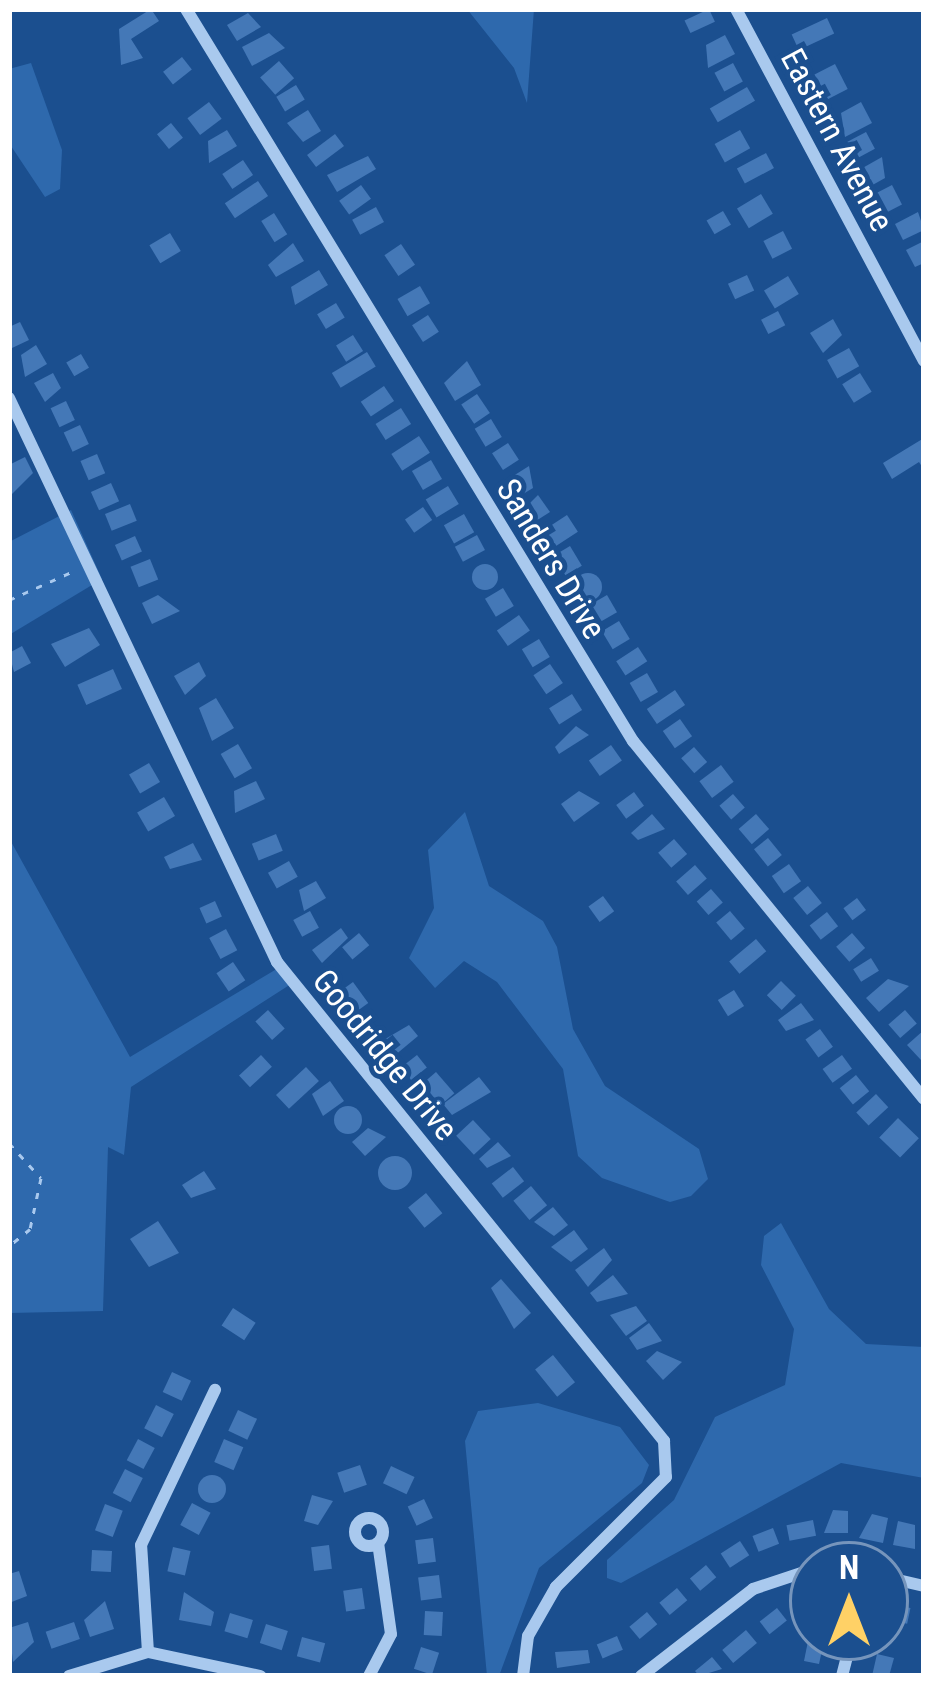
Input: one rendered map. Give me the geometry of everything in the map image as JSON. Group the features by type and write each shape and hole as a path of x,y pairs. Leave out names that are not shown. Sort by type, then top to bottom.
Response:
{"street":[{"name":"Sanders Drive","path":"186,9 633,741 924,1100"},
{"name":"Eastern Avenue","path":"736,9 924,361"},
{"name":"Goodridge Drive","path":"9,398 94,562 291,984 664,1441 665,1477 556,1587 528,1636 523,1676"},
{"path":"148,1652 141,1545 215,1390"},
{"path":"369,1676 391,1634 378,1543"},
{"path":"641,1676 753,1589 789,1577"},
{"path":"70,1676 148,1652 260,1676"}],"path":[{"path":"9,600 94,562"},
{"path":"9,1143 41,1178 30,1229 9,1246"}],"shaded area":[{"path":"467,9 534,9 527,103 514,68"},
{"path":"31,63 62,150 60,189 45,197 9,143 9,69"},
{"path":"71,510 102,579 9,635 9,542"},
{"path":"465,812 489,886 543,921 557,947 573,1029 605,1086 699,1149 708,1179 691,1196 670,1202 602,1178 578,1156 563,1069 497,982 464,961 435,988 409,958 434,908 428,850"},
{"path":"9,838 130,1057 280,967 291,984 131,1087 124,1155 108,1147 103,1311 9,1313"},
{"path":"781,1223 829,1309 866,1344 924,1347 924,1478 841,1463 621,1583 607,1578 607,1560 674,1500 715,1417 785,1385 794,1329 761,1265 764,1236"},
{"path":"538,1403 620,1427 649,1465 642,1483 539,1568 499,1676 487,1676 465,1441 478,1411"}],"building":[{"path":"151,9 159,21 131,39 143,58 121,65 119,29"},
{"path":"709,9 715,22 690,33 685,20"},
{"path":"248,13 261,27 237,41 227,25"},
{"path":"827,18 834,33 799,50 792,34"},
{"path":"269,33 285,48 252,66 242,47"},
{"path":"725,35 735,54 708,68 706,45"},
{"path":"182,57 192,70 173,84 163,72"},
{"path":"279,61 294,78 275,95 260,77"},
{"path":"733,63 743,82 724,91 714,73"},
{"path":"835,64 848,89 827,99 815,74"},
{"path":"296,85 305,100 285,111 276,97"},
{"path":"747,87 755,101 718,122 710,108"},
{"path":"209,102 222,119 200,135 187,118"},
{"path":"861,102 872,123 845,137 841,113"},
{"path":"308,110 321,131 303,142 287,123"},
{"path":"171,123 183,138 169,149 157,134"},
{"path":"227,130 237,146 209,163 208,141"},
{"path":"740,130 750,148 725,162 715,144"},
{"path":"866,132 875,149 856,159 847,142"},
{"path":"335,134 344,146 316,167 307,155"},
{"path":"766,153 774,168 745,184 737,168"},
{"path":"368,156 376,169 337,192 327,175"},
{"path":"882,157 885,178 869,187 859,170"},
{"path":"243,160 253,175 232,189 222,174"},
{"path":"258,181 268,196 235,218 225,203"},
{"path":"361,185 371,199 349,215 339,201"},
{"path":"892,185 902,205 885,213 875,194"},
{"path":"761,194 773,214 749,228 737,208"},
{"path":"376,207 384,222 360,235 352,220"},
{"path":"723,211 731,225 715,234 707,220"},
{"path":"918,212 924,230 903,240 895,224"},
{"path":"274,213 287,234 275,242 261,221"},
{"path":"783,231 792,249 772,259 763,241"},
{"path":"170,233 181,251 160,263 149,245"},
{"path":"924,241 924,263 915,267 906,250"},
{"path":"293,243 304,261 276,277 268,265"},
{"path":"401,244 415,265 398,276 384,255"},
{"path":"319,270 328,285 295,305 291,287"},
{"path":"747,275 754,290 735,299 728,284"},
{"path":"788,276 799,294 775,308 764,290"},
{"path":"420,286 430,303 407,316 397,299"},
{"path":"336,303 345,318 326,329 317,314"},
{"path":"778,311 785,325 768,334 761,320"},
{"path":"428,315 439,332 423,342 412,325"},
{"path":"833,319 842,335 823,353 810,333"},
{"path":"20,322 29,340 12,348 9,327"},
{"path":"353,335 363,351 346,362 336,346"},
{"path":"36,345 47,364 25,377 21,355"},
{"path":"849,348 859,366 837,378 827,360"},
{"path":"367,352 376,367 341,388 332,373"},
{"path":"81,354 89,368 74,376 66,362"},
{"path":"467,361 481,385 455,401 444,383"},
{"path":"53,373 61,388 45,402 34,383"},
{"path":"860,373 872,392 854,403 842,384"},
{"path":"384,386 394,401 371,417 361,402"},
{"path":"477,394 490,413 474,424 461,405"},
{"path":"66,401 75,420 59,427 51,408"},
{"path":"401,408 411,424 386,440 376,424"},
{"path":"491,419 502,437 486,447 475,429"},
{"path":"80,425 89,444 73,452 64,433"},
{"path":"419,436 430,453 402,471 391,454"},
{"path":"924,438 924,470 919,462 892,479 883,463"},
{"path":"508,443 519,460 503,470 492,453"},
{"path":"97,454 105,473 89,480 80,461"},
{"path":"25,457 33,473 12,494 9,465"},
{"path":"431,460 442,479 423,490 412,471"},
{"path":"529,466 533,488 518,497 507,480"},
{"path":"111,483 119,501 99,510 91,492"},
{"path":"448,486 459,504 437,517 426,499"},
{"path":"538,495 550,512 528,526 520,513"},
{"path":"130,504 137,521 112,531 105,514"},
{"path":"423,507 432,520 414,533 405,520"},
{"path":"464,514 474,532 454,544 444,525"},
{"path":"567,515 578,532 551,549 540,532"},
{"path":"477,535 485,550 463,562 455,547"},
{"path":"135,536 142,552 122,560 115,545"},
{"path":"570,546 582,566 566,576 554,556"},
{"path":"150,559 158,579 139,587 131,567"},
{"path":"485,564 498,577 485,590 472,577"},
{"path":"588,573 598,577 602,587 598,597 588,601 578,597 574,587 578,577"},
{"path":"503,588 514,606 496,617 485,599"},
{"path":"158,595 180,611 152,624 142,603"},
{"path":"607,595 617,612 594,625 584,608"},
{"path":"519,615 530,631 508,646 497,630"},
{"path":"619,621 630,639 613,649 602,631"},
{"path":"89,628 100,645 65,667 51,644"},
{"path":"539,639 550,657 533,667 522,649"},
{"path":"22,646 31,663 14,672 9,653"},
{"path":"638,647 647,661 625,675 616,661"},
{"path":"199,662 206,676 185,695 174,676"},
{"path":"550,664 563,683 546,694 533,675"},
{"path":"113,669 122,689 86,705 77,685"},
{"path":"647,673 658,692 641,702 630,683"},
{"path":"675,690 685,705 657,724 647,709"},
{"path":"572,694 582,710 559,724 549,708"},
{"path":"216,698 234,728 212,741 199,708"},
{"path":"680,719 692,736 675,748 663,731"},
{"path":"576,726 589,735 559,754 555,747"},
{"path":"238,744 252,768 235,778 221,754"},
{"path":"611,745 622,761 600,776 589,760"},
{"path":"694,747 707,762 694,773 681,758"},
{"path":"149,763 160,782 140,794 129,774"},
{"path":"721,765 734,782 712,798 699,781"},
{"path":"256,781 265,799 235,813 234,791"},
{"path":"579,791 600,803 574,822 561,804"},
{"path":"634,792 644,806 626,819 616,805"},
{"path":"733,794 745,808 731,819 719,806"},
{"path":"164,797 175,816 148,832 137,812"},
{"path":"652,814 665,829 638,840 631,833"},
{"path":"756,814 769,829 752,844 739,829"},
{"path":"276,834 283,851 259,860 252,844"},
{"path":"768,838 782,855 768,866 754,849"},
{"path":"674,839 687,854 671,868 658,853"},
{"path":"193,843 202,860 170,869 164,857"},
{"path":"289,861 298,877 277,888 268,873"},
{"path":"789,864 801,881 784,893 772,876"},
{"path":"695,865 707,879 688,895 676,881"},
{"path":"316,881 326,898 304,911 299,890"},
{"path":"808,886 822,903 807,915 793,898"},
{"path":"711,889 723,903 708,915 697,901"},
{"path":"603,896 614,911 600,922 588,907"},
{"path":"857,898 866,910 852,920 843,908"},
{"path":"215,901 222,917 206,923 199,908"},
{"path":"310,911 319,928 302,937 293,920"},
{"path":"730,911 745,929 731,940 716,923"},
{"path":"827,912 838,926 821,940 810,926"},
{"path":"341,928 348,938 322,963 312,950"},
{"path":"226,929 237,950 220,959 209,938"},
{"path":"359,933 369,945 352,959 342,947"},
{"path":"852,933 865,948 849,962 836,947"},
{"path":"756,939 766,951 739,974 729,961"},
{"path":"871,958 879,971 861,982 853,969"},
{"path":"233,962 245,980 229,991 216,973"},
{"path":"888,979 909,986 879,1012 866,998"},
{"path":"781,981 796,996 782,1010 767,995"},
{"path":"353,982 368,1003 355,1013 339,992"},
{"path":"734,990 744,1006 728,1016 718,1000"},
{"path":"801,1003 814,1020 786,1031 778,1020"},
{"path":"268,1010 285,1029 272,1040 255,1021"},
{"path":"905,1010 917,1024 900,1038 888,1024"},
{"path":"409,1025 418,1036 388,1061 375,1045"},
{"path":"820,1029 833,1047 818,1057 805,1040"},
{"path":"924,1030 924,1058 921,1060 907,1045"},
{"path":"261,1055 272,1067 250,1087 239,1075"},
{"path":"417,1055 427,1068 411,1080 401,1067"},
{"path":"842,1055 852,1069 833,1083 823,1069"},
{"path":"306,1067 319,1081 289,1109 276,1095"},
{"path":"436,1072 454,1093 437,1108 419,1087"},
{"path":"856,1075 869,1091 853,1105 840,1088"},
{"path":"479,1077 491,1092 452,1115 443,1104"},
{"path":"330,1081 344,1101 323,1116 312,1094"},
{"path":"876,1094 888,1107 869,1126 856,1112"},
{"path":"348,1106 358,1110 362,1120 358,1130 348,1134 338,1130 334,1120 338,1110"},
{"path":"898,1118 919,1138 900,1158 879,1137"},
{"path":"473,1120 491,1139 474,1155 456,1136"},
{"path":"368,1128 386,1137 365,1156 352,1142"},
{"path":"498,1142 511,1156 487,1168 479,1159"},
{"path":"395,1156 407,1161 412,1173 407,1185 395,1190 383,1185 378,1173 383,1161"},
{"path":"513,1167 524,1181 503,1198 492,1184"},
{"path":"204,1171 216,1189 191,1198 182,1185"},
{"path":"531,1186 547,1205 529,1220 513,1201"},
{"path":"426,1193 442,1213 424,1228 408,1207"},
{"path":"553,1207 568,1225 554,1236 534,1222"},
{"path":"158,1221 179,1253 149,1267 130,1239"},
{"path":"574,1230 588,1249 571,1262 551,1247"},
{"path":"604,1248 612,1260 588,1287 575,1270"},
{"path":"613,1275 628,1294 597,1302 590,1293"},
{"path":"501,1279 531,1313 514,1329 491,1288"},
{"path":"636,1306 647,1321 626,1336 610,1315"},
{"path":"233,1308 256,1323 244,1340 222,1326"},
{"path":"649,1323 662,1341 637,1350 629,1338"},
{"path":"657,1351 682,1362 663,1380 646,1361"},
{"path":"553,1355 575,1382 557,1397 535,1369"},
{"path":"172,1372 191,1381 182,1401 163,1392"},
{"path":"156,1405 174,1414 162,1437 144,1428"},
{"path":"238,1410 257,1419 247,1440 228,1431"},
{"path":"138,1439 155,1448 144,1469 127,1460"},
{"path":"224,1439 243,1447 234,1470 214,1462"},
{"path":"360,1465 367,1485 344,1493 337,1473"},
{"path":"391,1466 415,1477 407,1494 383,1483"},
{"path":"125,1469 143,1478 131,1502 113,1493"},
{"path":"212,1475 222,1479 226,1489 222,1499 212,1503 202,1499 198,1489 202,1479"},
{"path":"312,1495 333,1501 318,1525 304,1521"},
{"path":"424,1499 433,1518 417,1526 408,1507"},
{"path":"192,1503 211,1513 199,1535 180,1525"},
{"path":"105,1504 123,1511 113,1537 95,1530"},
{"path":"833,1510 848,1511 848,1533 824,1533"},
{"path":"872,1514 888,1518 883,1541 859,1538"},
{"path":"813,1520 816,1536 790,1541 786,1525"},
{"path":"898,1521 915,1525 915,1549 909,1548 909,1541 894,1541"},
{"path":"773,1528 779,1544 759,1552 752,1536"},
{"path":"433,1538 436,1562 418,1564 415,1540"},
{"path":"740,1541 749,1555 730,1568 721,1554"},
{"path":"329,1545 332,1569 314,1571 311,1547"},
{"path":"173,1547 191,1551 185,1575 167,1571"},
{"path":"92,1550 112,1551 111,1572 91,1571"},
{"path":"706,1565 716,1577 700,1591 690,1578"},
{"path":"19,1571 27,1596 9,1603 9,1574"},
{"path":"439,1575 442,1598 421,1600 418,1578"},
{"path":"362,1588 365,1609 346,1611 343,1591"},
{"path":"677,1588 687,1600 670,1615 659,1603"},
{"path":"184,1592 214,1612 211,1626 179,1620"},
{"path":"105,1601 114,1629 90,1637 84,1620"},
{"path":"777,1608 787,1621 770,1634 760,1622"},
{"path":"425,1611 443,1612 442,1636 424,1635"},
{"path":"647,1612 657,1624 640,1639 629,1627"},
{"path":"230,1613 253,1620 247,1638 224,1631"},
{"path":"28,1622 34,1642 13,1662 9,1628"},
{"path":"74,1622 80,1639 51,1649 46,1632"},
{"path":"266,1624 288,1631 282,1650 260,1643"},
{"path":"746,1630 757,1643 733,1663 722,1650"},
{"path":"617,1636 623,1650 603,1658 597,1645"},
{"path":"302,1637 325,1643 320,1663 297,1656"},
{"path":"421,1647 439,1653 432,1675 414,1669"},
{"path":"588,1650 590,1663 557,1668 555,1652"},
{"path":"712,1657 722,1669 699,1676 695,1671"},
{"path":"875,1661 893,1661 889,1676 872,1676"}]}
